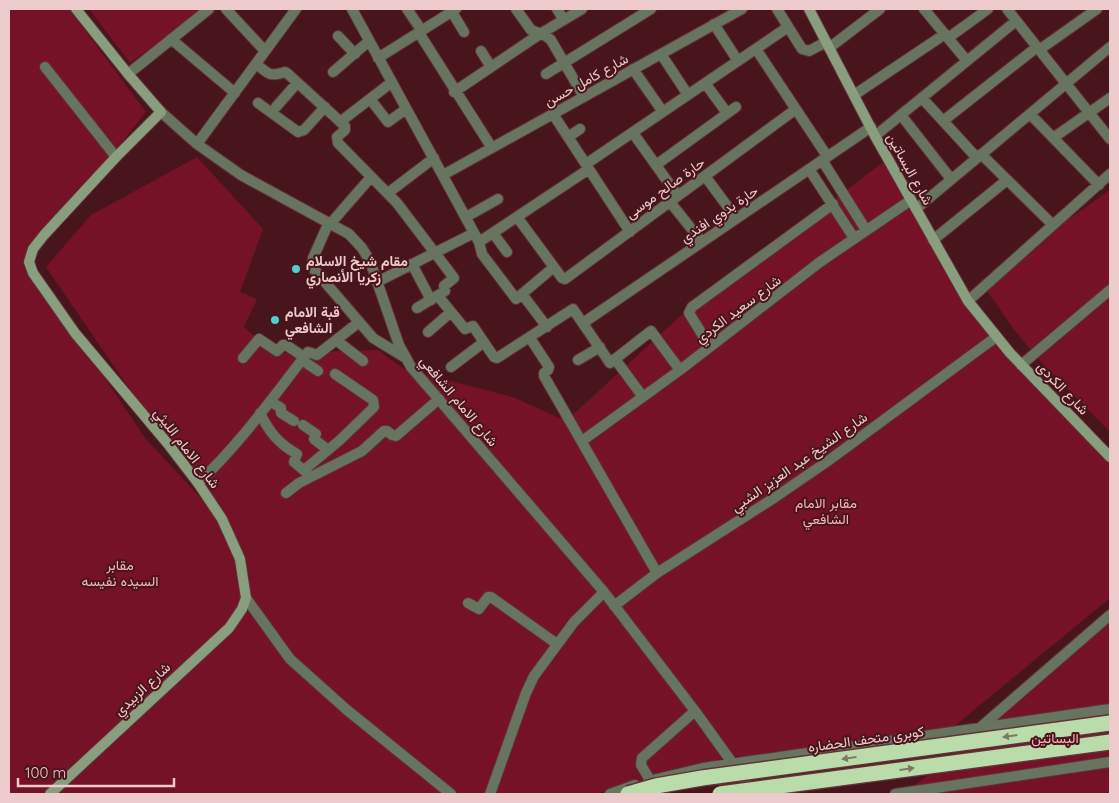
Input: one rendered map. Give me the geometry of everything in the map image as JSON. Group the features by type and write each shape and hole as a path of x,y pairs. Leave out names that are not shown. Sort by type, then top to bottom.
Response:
{"highway":[{"name":"كوبرى متحف الحضاره","path":"628,794 671,783 1110,713"},
{"path":"720,794 1110,742"}],"street":[{"name":"شارع الامام الشافعي","path":"76,9 161,112 197,144 241,175 330,222 349,234 362,248 370,261 399,345 411,367 604,592 695,711 754,794"},
{"path":"128,74 209,9"},
{"path":"226,9 266,51"},
{"path":"197,144 296,9"},
{"path":"352,9 466,217 477,238 482,254 516,299 554,267 517,217"},
{"path":"407,9 454,92 492,148"},
{"path":"516,9 529,28 549,38 584,97"},
{"path":"557,9 564,20"},
{"path":"454,92 540,34 582,9"},
{"path":"546,74 651,9"},
{"name":"شارع كامل حسن","path":"443,175 742,9"},
{"path":"776,9 805,51 827,45 880,9"},
{"name":"شارع البساتين","path":"809,9 873,132 968,301 996,338"},
{"path":"924,9 967,61"},
{"path":"854,95 988,9"},
{"path":"1007,9 1110,139"},
{"path":"943,122 1038,49 1097,9"},
{"path":"378,58 420,32 449,11 464,32"},
{"name":"حارة بدوي افندي","path":"583,323 825,158 901,115 1016,21"},
{"path":"714,24 738,61"},
{"path":"377,282 435,252 493,233 663,112 788,27"},
{"path":"338,36 354,54"},
{"path":"171,39 235,92"},
{"path":"333,72 369,41"},
{"name":"شارع سعيد الكردي","path":"582,441 643,398 820,262 866,230 914,205 951,179 1110,47"},
{"path":"756,49 796,109 866,230"},
{"path":"481,51 491,67"},
{"path":"661,54 688,95"},
{"path":"256,64 269,75 273,76 285,72 346,128 337,137 338,143 397,203 454,278 445,285 446,290 417,308"},
{"path":"45,67 116,157"},
{"path":"633,69 663,112"},
{"path":"340,122 392,82"},
{"path":"276,107 297,83"},
{"path":"705,83 727,113"},
{"path":"922,98 943,122 1007,180 1053,226"},
{"path":"1053,138 1110,98"},
{"path":"370,99 388,122 406,109"},
{"path":"258,103 298,132 304,130 325,107"},
{"path":"656,165 736,107"},
{"name":"حارة صالح موسى","path":"554,267 562,278 565,279 796,109"},
{"name":"شارع الامام الليثي","path":"161,112 116,157 44,235 33,249 29,262 33,273 75,333 210,500 232,538 240,559 246,598 290,659 347,710 451,794"},
{"path":"553,114 630,232"},
{"path":"1030,114 1099,185"},
{"path":"901,115 951,179"},
{"path":"568,137 580,129"},
{"path":"633,133 656,165 674,199 702,242"},
{"path":"388,193 434,158"},
{"path":"809,169 854,238"},
{"path":"968,301 1110,174"},
{"path":"705,176 736,218"},
{"path":"372,177 330,222 313,258 312,267 373,338 404,356"},
{"path":"934,240 1007,180"},
{"path":"466,217 498,200"},
{"path":"710,347 689,313 692,307 833,204"},
{"path":"493,233 507,252"},
{"path":"412,264 434,298 451,312 465,329 473,326 494,357 497,358 530,338 573,309 610,363 651,331 680,370"},
{"path":"1022,365 1110,290"},
{"path":"522,294 547,326"},
{"path":"428,332 451,312"},
{"path":"198,483 216,466 309,352 317,355 359,322"},
{"path":"530,338 549,367 544,376 658,573"},
{"name":"شارع الكردى","path":"996,338 1110,457"},
{"name":"شارع الشيخ عبد العزيز الشبي","path":"614,606 658,573 828,461 996,338"},
{"path":"243,358 259,340 277,351 283,345 286,345 318,372"},
{"path":"336,340 363,361"},
{"path":"451,367 484,342"},
{"path":"578,360 600,347"},
{"path":"615,359 643,398"},
{"path":"286,493 374,407 373,400 335,374"},
{"path":"307,473 362,451 386,430 396,436 439,399"},
{"path":"270,400 281,408 281,413 316,434 314,439 328,450"},
{"path":"260,413 266,426 275,438 297,454 293,461 307,473"},
{"path":"490,794 526,693 534,676 574,622 604,592"},
{"path":"468,603 478,609 488,597 491,598 557,644"},
{"name":"شارع الزبيدي","path":"50,794 229,628 236,619 246,598"},
{"path":"982,727 1110,615"},
{"path":"650,780 641,765 642,758 695,711"},
{"path":"610,794 650,780 733,763 982,727 1110,713"},
{"path":"895,794 1110,762"}],"green space":[{"name":"مقابر السيده نفيسه","path":"9,9 69,9 146,112 27,262 145,438 211,509 233,547 242,601 234,617 42,794 9,794"},
{"path":"89,9 204,9 130,63"},
{"name":"مقابر الامام الشافعي","path":"197,157 263,229 240,292 257,299 244,327 274,353 378,350 404,369 513,397 566,421 677,319 886,160 970,307 1110,460 1110,598 940,738 776,762 739,756 595,794 59,794 239,623 251,593 247,565 219,504 150,419 46,267 91,215"},
{"path":"1110,190 1110,432 1043,364 1015,331 980,281"},
{"name":"البساتين","path":"1110,620 1110,794 905,794"}],"place":[{"name":"مقام شيخ الاسلام زكريا الأنصاري","path":"296,269"},
{"name":"قبة الامام الشافعي","path":"275,320"}]}
